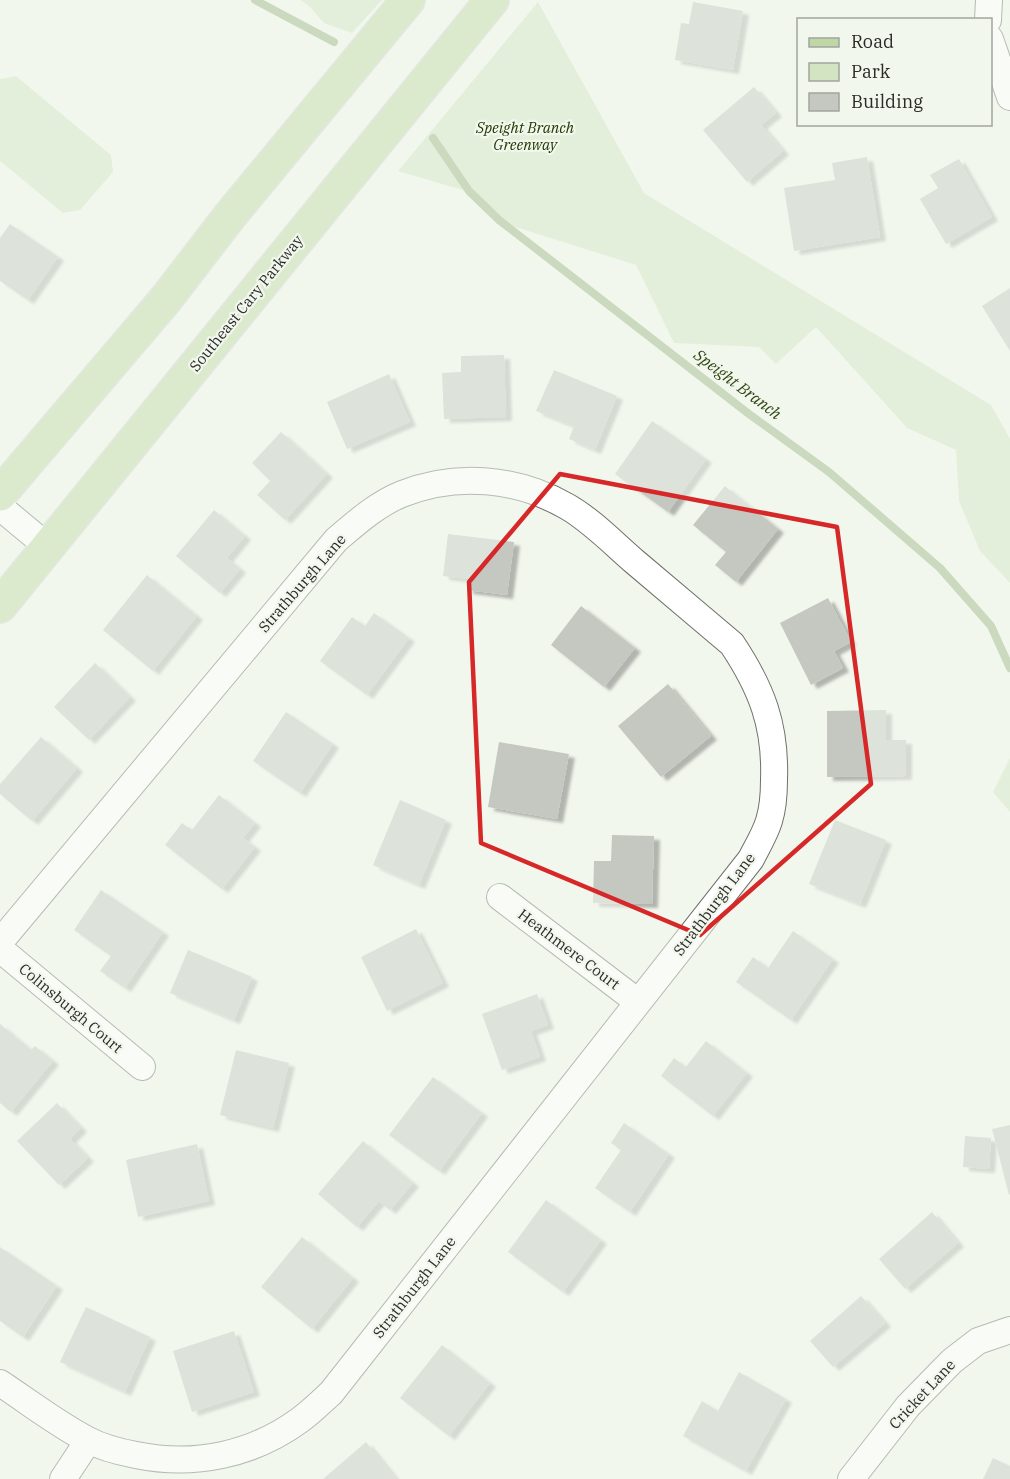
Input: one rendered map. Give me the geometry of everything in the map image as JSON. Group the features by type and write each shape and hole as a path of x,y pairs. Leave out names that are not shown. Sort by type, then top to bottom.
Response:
{"main road":[{"path":"0,494 166,299 229,217 408,0"},
{"name":"Southeast Cary Parkway","path":"0,606 492,0"}],"street":[{"path":"988,18 989,0"},
{"path":"992,45 1010,97"},
{"name":"Strathburgh Lane","path":"0,942 336,540 370,512 401,494 439,483 471,480 505,483 538,492 570,508 732,644 763,698 771,727 775,756 774,794 769,821 751,860 331,1393 301,1420 247,1449 219,1456 179,1461 146,1457 115,1451 88,1441 0,1383"},
{"path":"0,507 48,547"},
{"name":"Heathmere Court","path":"500,897 638,1002"},
{"name":"Colinsburgh Court","path":"0,949 142,1067"},
{"name":"Cricket Lane","path":"851,1479 908,1406 952,1361 978,1341 1010,1330"},
{"path":"63,1479 88,1441"}],"highlighted area":[{"path":"560,474 837,527 871,784 700,935 481,843 469,582"}],"green space":[{"path":"300,0 382,0 352,33 324,23 308,5"},
{"name":"Speight Branch Greenway","path":"538,2 644,193 991,405 1010,439 1010,583 980,551 959,501 956,450 907,428 816,327 776,364 759,347 674,343 636,265 506,224 476,194 398,171"},
{"path":"16,76 111,155 113,172 80,210 63,213 0,161 0,79"},
{"path":"1010,758 1010,812 993,792"}],"building":[{"path":"693,2 743,11 733,70 675,60 681,23 689,24"},
{"path":"754,87 776,113 761,125 783,151 747,182 703,130"},
{"path":"867,157 880,237 794,251 784,188 835,180 832,163"},
{"path":"959,159 992,217 946,244 920,199 938,188 930,175"},
{"path":"10,224 58,257 28,300 0,281 0,238"},
{"path":"1010,288 1010,351 982,306"},
{"path":"504,355 506,417 444,419 442,373 461,372 461,356"},
{"path":"554,370 617,396 595,450 569,439 574,426 536,411"},
{"path":"389,374 410,422 347,449 327,402"},
{"path":"652,421 706,459 668,512 615,474"},
{"path":"281,432 327,474 285,520 257,495 270,481 252,463"},
{"path":"725,486 778,529 736,582 715,565 726,552 693,525"},
{"path":"214,510 245,536 227,558 240,569 220,593 176,556"},
{"path":"448,534 514,542 507,595 467,590 468,579 443,576"},
{"path":"147,575 197,616 153,671 103,630"},
{"path":"828,598 851,642 834,651 843,668 811,685 780,623"},
{"path":"581,606 635,648 604,687 551,645"},
{"path":"374,613 409,638 367,695 320,661 352,617 365,626"},
{"path":"95,663 130,697 89,740 54,707"},
{"path":"668,684 711,736 661,777 618,726"},
{"path":"886,710 886,740 906,740 906,776 827,777 827,711"},
{"path":"286,712 333,744 300,793 253,761"},
{"path":"41,737 77,768 32,821 0,794 0,784"},
{"path":"499,742 569,754 557,819 488,807"},
{"path":"219,795 255,823 243,838 255,847 222,889 165,845 182,823 192,830"},
{"path":"400,800 446,820 419,885 373,865"},
{"path":"835,820 886,840 860,904 809,884"},
{"path":"612,835 654,836 652,904 593,903 594,861 611,861"},
{"path":"101,890 163,932 125,988 100,971 111,956 74,930"},
{"path":"416,929 443,983 387,1011 361,957"},
{"path":"793,931 833,959 791,1020 736,982 753,957 768,968"},
{"path":"188,950 252,977 234,1020 170,993"},
{"path":"537,994 548,1025 531,1031 540,1057 502,1070 482,1014"},
{"path":"0,1024 31,1050 35,1046 53,1061 11,1112 0,1103"},
{"path":"706,1041 747,1073 713,1116 661,1076 674,1058 686,1067"},
{"path":"236,1050 289,1063 273,1128 220,1115"},
{"path":"433,1077 482,1113 439,1171 389,1135"},
{"path":"57,1103 81,1128 70,1139 88,1158 59,1185 17,1141"},
{"path":"624,1123 669,1154 630,1212 595,1188 621,1150 611,1143"},
{"path":"1010,1125 1010,1194 1009,1195 992,1129"},
{"path":"965,1136 991,1138 989,1169 963,1167"},
{"path":"363,1141 413,1183 390,1210 379,1201 357,1227 318,1194"},
{"path":"197,1144 209,1201 138,1217 126,1160"},
{"path":"546,1200 601,1240 563,1292 508,1252"},
{"path":"932,1212 958,1243 905,1289 879,1259"},
{"path":"302,1237 353,1278 312,1329 261,1287"},
{"path":"0,1247 57,1286 23,1337 0,1321"},
{"path":"861,1296 885,1323 833,1367 810,1341"},
{"path":"86,1307 150,1337 125,1392 60,1362"},
{"path":"234,1331 254,1392 192,1412 173,1351"},
{"path":"442,1345 490,1383 449,1436 400,1398"},
{"path":"739,1372 786,1399 746,1471 683,1436 702,1401 718,1411"},
{"path":"366,1442 396,1479 323,1479"},
{"path":"993,1458 1010,1466 1010,1479 983,1479"}],"waterway":[{"name":"Speight Branch","path":"255,0 334,42"},
{"name":"Speight Branch","path":"433,138 469,191 499,220 749,414 829,472 940,568 991,626 1010,668"}]}
